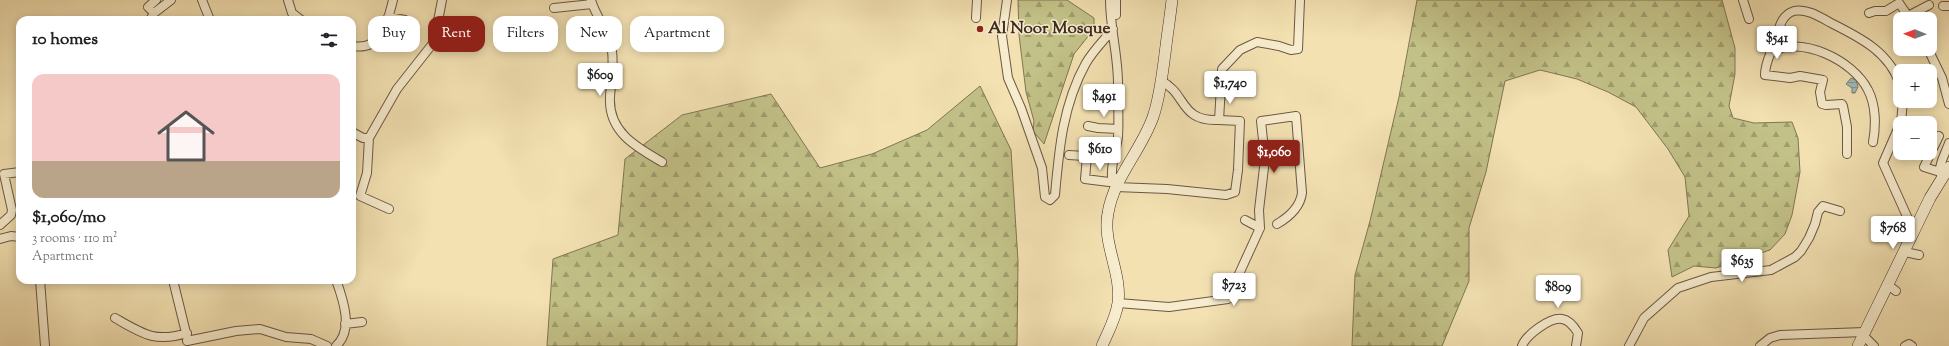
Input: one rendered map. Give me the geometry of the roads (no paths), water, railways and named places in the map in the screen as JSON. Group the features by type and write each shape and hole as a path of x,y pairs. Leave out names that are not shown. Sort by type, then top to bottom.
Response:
{"main road":[{"path":"1102,346 1115,315 1118,303 1117,280 1106,248 1108,212 1117,183 1144,137 1153,118 1162,80 1172,0"},
{"path":"1858,346 1892,290 1905,252 1944,172"}],"street":[{"path":"152,16 148,7 156,0"},
{"path":"153,16 171,0"},
{"path":"202,0 208,16"},
{"path":"288,0 292,13 296,16"},
{"path":"388,16 393,0"},
{"path":"389,209 360,196 367,173 369,138 397,89 434,42 438,30 442,0"},
{"path":"976,18 977,0"},
{"path":"1007,0 1004,7 1002,36 1008,78 1021,108 1042,168 1045,197 1050,200 1056,195 1060,145 1068,103 1086,63 1113,31 1116,23 1116,0"},
{"path":"1110,0 1118,62 1118,129 1112,177 1117,183"},
{"path":"1219,120 1222,69 1240,50 1257,42 1291,50 1298,49 1300,0"},
{"path":"1743,0 1749,19"},
{"path":"554,8 591,2 611,43 612,64 610,106 615,121 622,135 662,162"},
{"path":"1869,13 1886,11 1899,3 1905,12"},
{"path":"1918,12 1929,5"},
{"path":"1847,154 1847,128 1843,106 1838,104 1826,106 1822,104 1820,92 1823,80 1800,76 1790,78 1765,75 1765,64 1784,17 1792,11 1805,11 1846,29 1870,45 1893,69"},
{"path":"356,47 362,48 368,46"},
{"path":"1770,52 1776,49 1794,48 1815,50 1834,57 1858,75 1868,90 1872,102 1874,115 1873,142"},
{"path":"1931,56 1942,78 1949,104"},
{"path":"1087,156 1085,180 1226,195 1235,192 1238,170 1240,121 1200,118 1192,115 1169,84 1162,80"},
{"path":"1092,97 1118,101"},
{"path":"1118,303 1169,307 1228,299 1235,296 1240,274 1260,228 1259,210 1265,159 1261,121 1296,116 1302,193 1301,201 1289,217 1277,224"},
{"path":"1088,126 1118,129"},
{"path":"356,134 363,138 369,138"},
{"path":"1939,136 1940,141 1949,144 1940,165 1944,172 1924,167 1939,136"},
{"path":"1893,140 1883,163 1914,232"},
{"path":"1069,155 1114,158"},
{"path":"0,225 11,215 12,210 4,174 16,172"},
{"path":"1629,346 1644,318 1678,288 1711,277 1764,271 1778,267 1801,252 1815,224 1818,212 1823,206 1840,211"},
{"path":"1245,220 1260,228"},
{"path":"0,239 11,236 16,237"},
{"path":"1905,252 1918,254"},
{"path":"40,284 45,346"},
{"path":"174,284 187,340"},
{"path":"336,346 344,333 345,324 344,304 337,284"},
{"path":"115,318 136,330 157,338 187,340 236,331 260,329 286,337 311,339 326,346"},
{"path":"1522,346 1534,332 1546,323 1561,319 1566,320 1578,333 1576,346"},
{"path":"345,324 362,322"},
{"path":"1760,346 1770,338 1780,335 1864,334 1874,346"},
{"path":"1905,346 1909,344 1912,346"}],"water":[{"path":"1851,78 1856,80 1858,87 1855,93 1852,93 1852,88 1846,84"}],"place":[{"name":"Al Noor Mosque","path":"980,29"}]}
